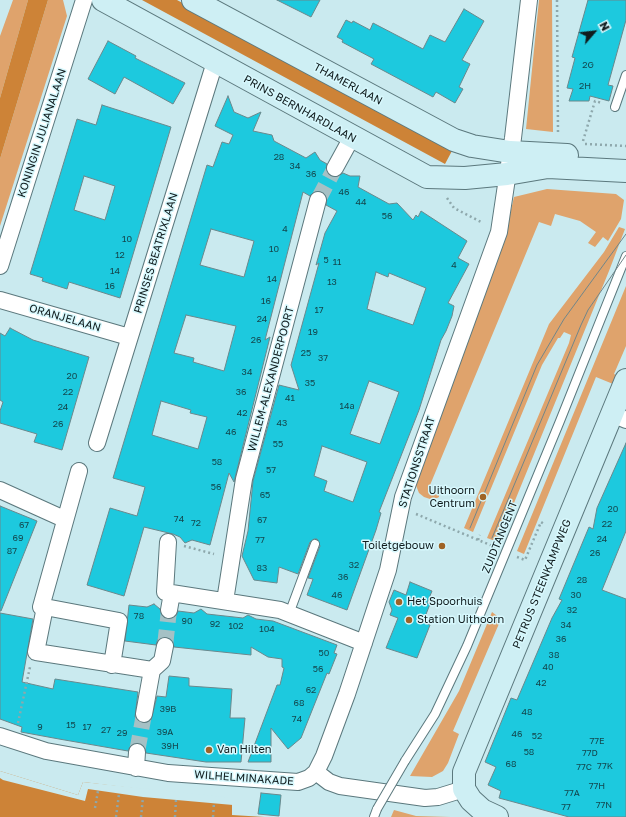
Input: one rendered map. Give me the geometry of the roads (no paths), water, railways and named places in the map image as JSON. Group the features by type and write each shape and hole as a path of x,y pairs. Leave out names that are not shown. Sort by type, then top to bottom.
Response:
{"street":[{"name":"KONINGIN JULIANALAAN","path":"0,266 84,0"},
{"name":"PRINS BERNHARDLAAN","path":"103,0 427,177 465,178 507,174 548,167 626,171"},
{"name":"THAMERLAAN","path":"193,0 432,129 472,146 510,152 626,158"},
{"name":"STATIONSSTRAAT","path":"316,772 324,756 388,570 403,497 499,232 529,0"},
{"name":"PRINSES BEATRIXLAAN","path":"97,443 215,62"},
{"path":"335,168 352,137"},
{"name":"WILLEM-ALEXANDERPOORT","path":"225,601 244,479 318,200"},
{"name":"ORANJELAAN","path":"0,300 129,337"},
{"name":"PETRUS STEENKAMPWEG","path":"464,789 464,772 619,417 626,380"},
{"path":"79,471 64,519 41,607 119,621 112,665"},
{"path":"0,490 64,519"},
{"path":"168,542 165,592 280,610 364,643"},
{"path":"169,610 172,593"},
{"path":"46,607 36,652 152,670"},
{"path":"144,714 152,670 162,661 165,646"},
{"name":"WILHELMINAKADE","path":"7,739 46,751 136,760 168,773 298,782 309,778 316,772"},
{"path":"316,772 329,782 340,786 425,798 438,797 464,789 476,805 497,817"}],"lane":[{"path":"615,107 626,75"},
{"name":"ZUIDTANGENT","path":"375,813 405,761 435,714 466,646 626,256"},
{"path":"289,614 315,544"}],"tunnel":[{"path":"318,200 335,168"},
{"path":"165,646 169,610"},
{"path":"137,752 144,714"}],"tram line":[{"path":"470,528 537,365 564,319 626,234"},
{"path":"492,538 588,310 626,255"}],"place":[{"name":"Uithoorn Centrum","path":"483,497"},
{"name":"Toiletgebouw","path":"442,546"},
{"name":"Het Spoorhuis","path":"399,602"},
{"name":"Station Uithoorn","path":"409,620"},
{"name":"Van Hilten","path":"209,750"}]}
